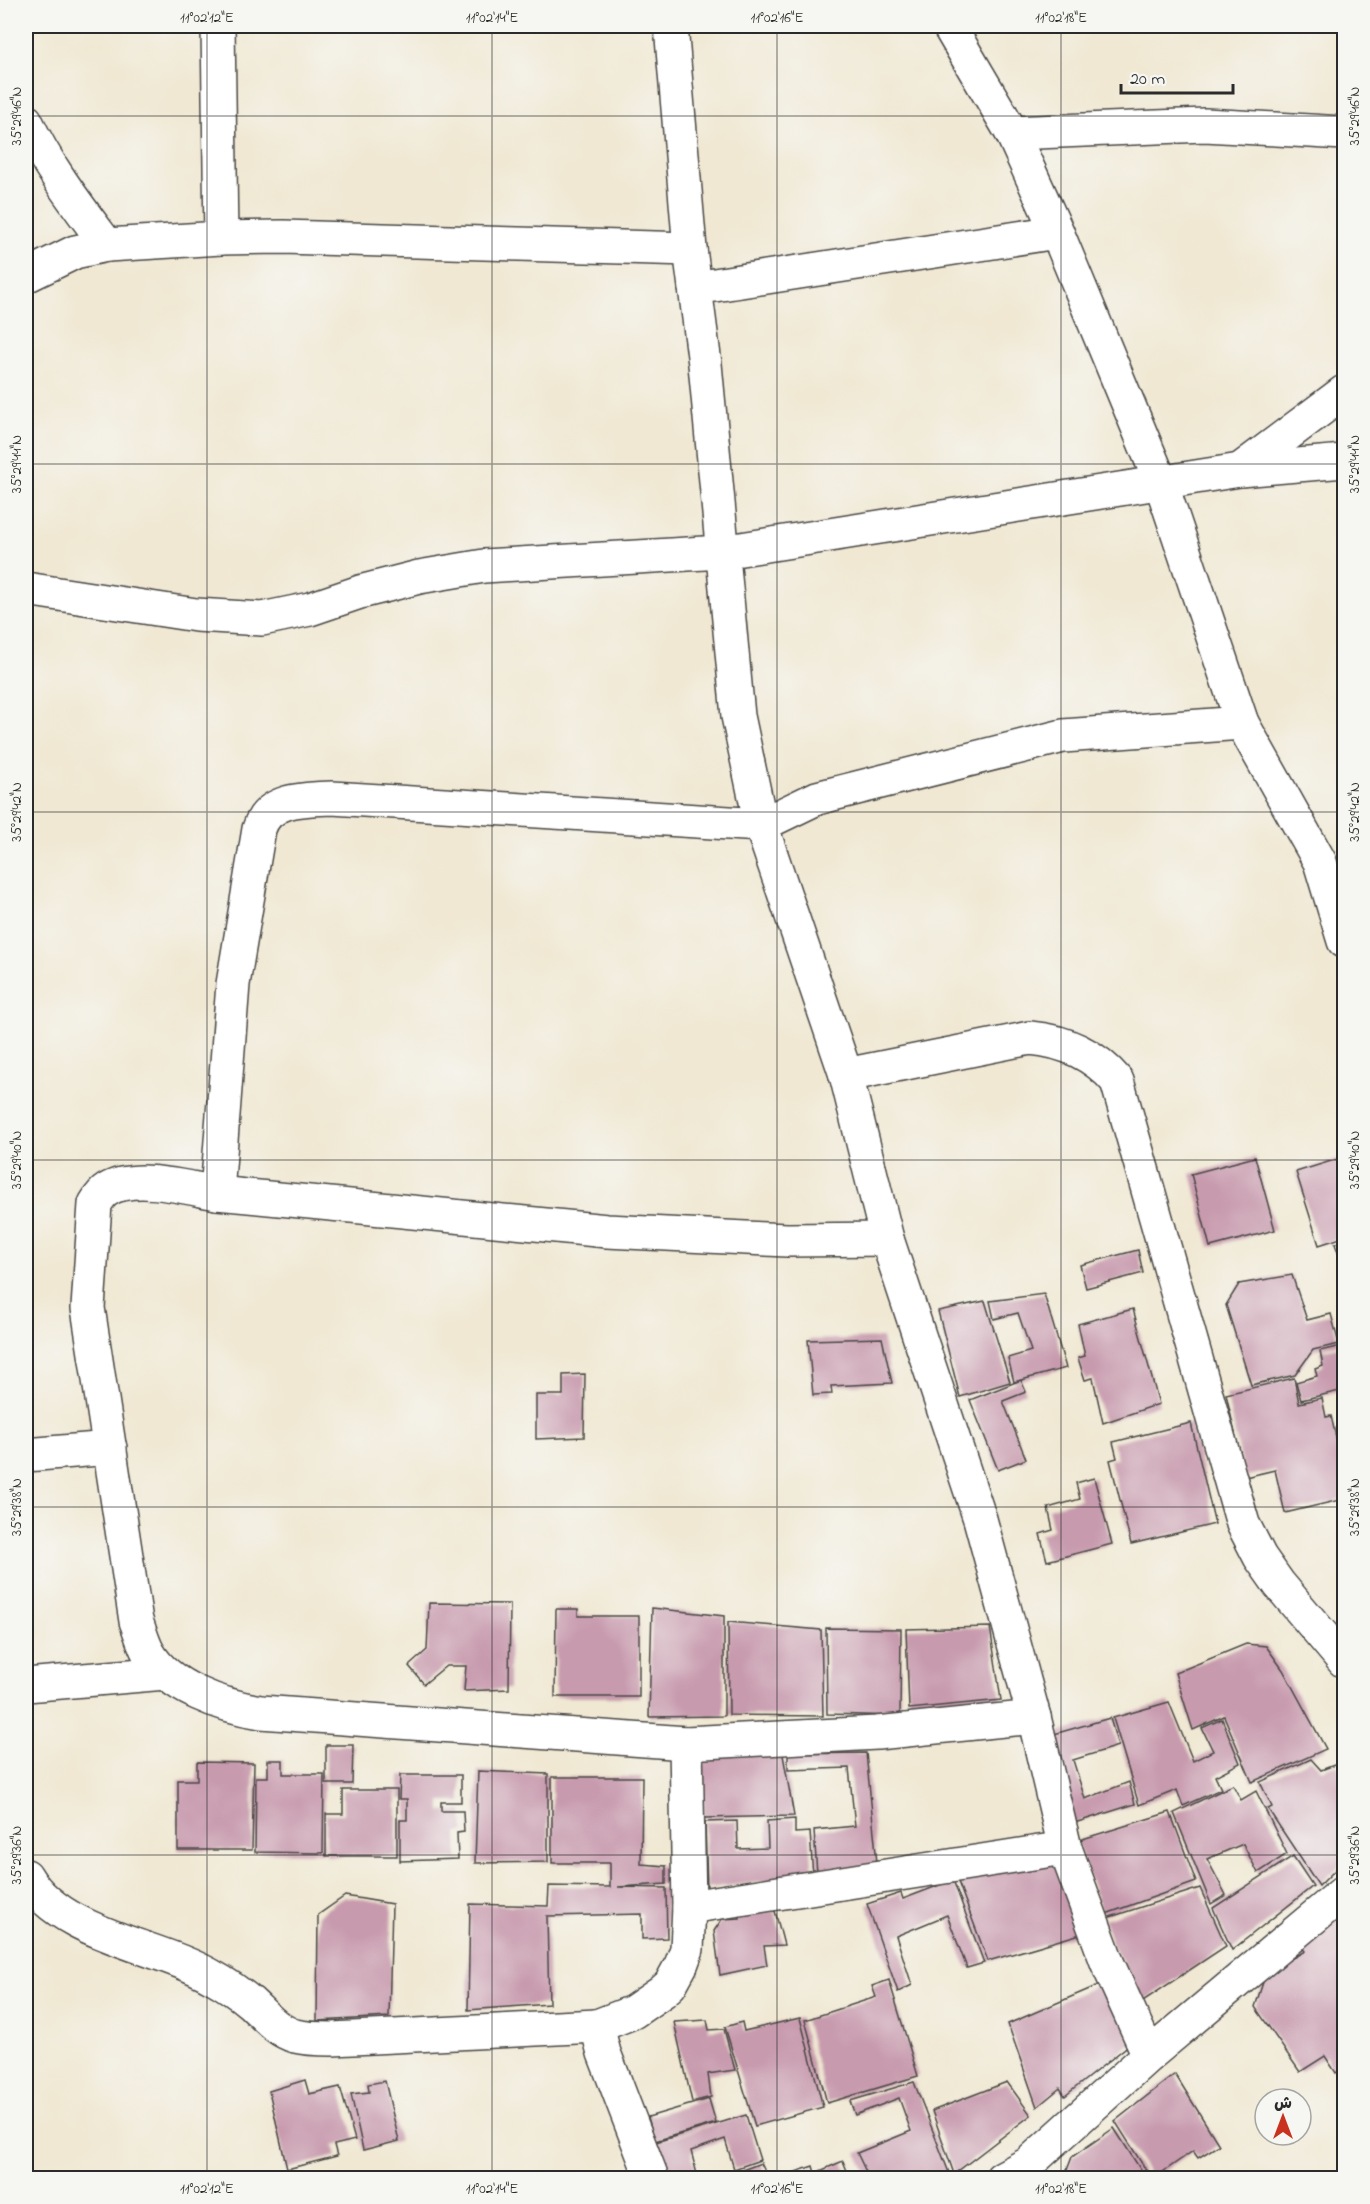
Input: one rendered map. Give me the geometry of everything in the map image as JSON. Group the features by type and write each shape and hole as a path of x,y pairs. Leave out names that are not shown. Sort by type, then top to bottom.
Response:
{"street":[{"path":"218,26 221,238"},
{"path":"671,26 690,249 705,364 738,716 761,825 846,1075 887,1239 980,1519 1034,1717 1065,1848 1107,1962 1149,2055"},
{"path":"949,26 1012,133 1057,232 1161,483 1242,723 1332,862 1344,941"},
{"path":"26,121 32,136 66,189 107,245"},
{"path":"1012,133 1205,124 1344,133"},
{"path":"695,288 1057,232"},
{"path":"26,276 75,252 107,245 221,238 283,237 690,249"},
{"path":"1240,470 1344,392"},
{"path":"26,589 196,615 262,619 310,609 360,592 419,577 484,566 722,552 1240,470 1344,461"},
{"path":"217,1193 233,984 259,829 265,814 285,803 311,798 332,798 761,825 817,798 1063,736 1242,723"},
{"path":"846,1075 1030,1038 1050,1040 1070,1046 1109,1071 1117,1081 1243,1524 1260,1557 1279,1584 1344,1661"},
{"path":"887,1239 787,1240 607,1231 217,1193 159,1184 118,1185 105,1191 95,1204 88,1308 136,1621 148,1652 165,1673 205,1696 233,1707 261,1712 686,1743 877,1733 1034,1717"},
{"path":"26,1455 110,1448"},
{"path":"26,1685 165,1673"},
{"path":"26,1876 48,1903 64,1913 213,1977 249,2002 278,2028 294,2035 332,2039 597,2026 633,2012 670,1985 687,1949 689,1907 686,1743"},
{"path":"689,1907 1065,1848"},
{"path":"1022,2174 1149,2055 1344,1892"},
{"path":"597,2026 604,2053 652,2178"}],"building":[{"path":"1255,1157 1275,1230 1210,1247 1191,1174"},
{"path":"1344,1157 1344,1237 1319,1245 1296,1172"},
{"path":"1344,1240 1344,1269 1335,1244"},
{"path":"1138,1250 1143,1273 1086,1288 1080,1265"},
{"path":"1292,1275 1307,1320 1331,1314 1339,1344 1313,1350 1295,1375 1251,1385 1226,1305 1239,1284"},
{"path":"1044,1294 1066,1368 1014,1382 1008,1358 1031,1351 1018,1313 994,1319 990,1301"},
{"path":"985,1301 1010,1382 960,1397 938,1311"},
{"path":"1133,1309 1159,1404 1103,1423 1093,1378 1085,1380 1078,1358 1085,1356 1078,1324"},
{"path":"882,1338 892,1383 831,1386 832,1394 813,1395 808,1340"},
{"path":"1341,1346 1344,1390 1301,1400 1296,1382 1317,1376 1315,1369 1323,1366 1320,1351"},
{"path":"585,1374 584,1437 536,1439 536,1395 563,1395 563,1375"},
{"path":"1294,1378 1299,1403 1322,1398 1326,1417 1331,1416 1344,1473 1344,1499 1285,1513 1275,1470 1245,1477 1226,1394"},
{"path":"1021,1380 1026,1392 1003,1401 1026,1459 998,1470 970,1400"},
{"path":"1191,1423 1215,1524 1131,1544 1110,1460 1117,1458 1113,1442"},
{"path":"1094,1478 1112,1544 1047,1561 1040,1534 1053,1530 1048,1508 1080,1499 1076,1483"},
{"path":"429,1603 510,1604 509,1689 464,1691 466,1666 446,1666 424,1684 409,1666 427,1650"},
{"path":"652,1608 724,1616 724,1716 649,1717"},
{"path":"556,1609 578,1609 578,1616 639,1616 639,1697 555,1697"},
{"path":"728,1622 821,1630 823,1716 729,1715"},
{"path":"990,1627 1001,1700 909,1709 906,1629"},
{"path":"826,1628 901,1629 900,1716 827,1714"},
{"path":"1246,1644 1266,1646 1283,1670 1326,1749 1252,1782 1224,1716 1193,1730 1175,1673"},
{"path":"1169,1702 1193,1761 1213,1751 1202,1728 1222,1719 1240,1763 1215,1776 1221,1789 1183,1806 1177,1790 1139,1805 1113,1718"},
{"path":"1110,1718 1118,1746 1073,1760 1085,1799 1129,1782 1135,1804 1071,1824 1047,1736"},
{"path":"326,1745 353,1745 352,1784 326,1784"},
{"path":"866,1753 877,1863 817,1874 814,1830 855,1826 849,1768 788,1770 788,1754"},
{"path":"702,1754 783,1755 794,1816 704,1818"},
{"path":"1311,1759 1321,1770 1337,1764 1344,1778 1344,1861 1319,1886 1268,1809 1272,1807 1260,1782"},
{"path":"268,1760 283,1760 283,1774 324,1774 323,1853 255,1852 256,1777 268,1777"},
{"path":"197,1762 254,1763 252,1850 178,1850 178,1780 197,1780"},
{"path":"478,1771 548,1774 548,1862 475,1863"},
{"path":"400,1775 461,1775 461,1802 441,1802 441,1811 463,1811 464,1832 457,1833 458,1859 400,1861 400,1820 407,1820 407,1799 399,1799"},
{"path":"552,1777 642,1777 641,1864 666,1866 666,1884 618,1887 666,1888 667,1938 642,1939 642,1914 547,1916 549,2004 468,2010 470,1904 548,1906 549,1886 610,1887 610,1863 552,1863"},
{"path":"1233,1785 1241,1800 1256,1791 1287,1854 1258,1873 1243,1844 1207,1859 1226,1895 1211,1904 1174,1813"},
{"path":"343,1790 397,1790 397,1856 326,1856 326,1814 343,1814"},
{"path":"1170,1812 1196,1882 1103,1915 1076,1841"},
{"path":"795,1819 795,1833 810,1832 813,1877 707,1888 705,1822 737,1821 738,1849 768,1848 767,1821"},
{"path":"1059,1855 1084,1933 988,1961 954,1871"},
{"path":"1293,1856 1313,1886 1232,1950 1213,1908"},
{"path":"953,1880 984,1963 967,1968 947,1915 896,1936 912,1985 898,1992 867,1904 901,1893 903,1899"},
{"path":"1200,1888 1226,1946 1143,2001 1112,1944 1104,1919"},
{"path":"345,1896 392,1904 389,2017 317,2021 318,1915"},
{"path":"775,1911 784,1945 764,1946 767,1965 720,1975 714,1931 722,1919 740,1918 739,1913"},
{"path":"1342,1912 1344,1916 1344,2068 1336,2073 1325,2056 1300,2072 1255,2007 1266,1973 1305,1951 1298,1943"},
{"path":"889,1980 918,2076 827,2103 805,2020 876,1997 872,1986"},
{"path":"1101,1984 1135,2040 1065,2096 1060,2088 1037,2107 1008,2024"},
{"path":"800,2018 823,2107 755,2126 725,2027 742,2022 744,2031"},
{"path":"707,2020 709,2030 724,2029 735,2070 708,2074 711,2097 692,2102 674,2022"},
{"path":"1175,2074 1219,2145 1198,2158 1193,2151 1151,2178 1115,2121"},
{"path":"305,2080 309,2094 340,2087 355,2140 334,2145 337,2156 287,2169 269,2091"},
{"path":"385,2081 399,2141 363,2150 351,2094 369,2092 368,2084"},
{"path":"914,2082 951,2178 869,2178 857,2153 911,2131 899,2098 855,2115 850,2101"},
{"path":"1007,2082 1031,2115 954,2174 932,2111"},
{"path":"709,2099 716,2123 655,2141 648,2117"},
{"path":"746,2115 760,2160 734,2169 725,2139 691,2151 698,2178 668,2178 656,2142"},
{"path":"1114,2128 1146,2178 1064,2178 1072,2157"},
{"path":"843,2161 850,2178 778,2178 813,2166 815,2173"},
{"path":"761,2163 768,2178 733,2178 732,2174"}]}
